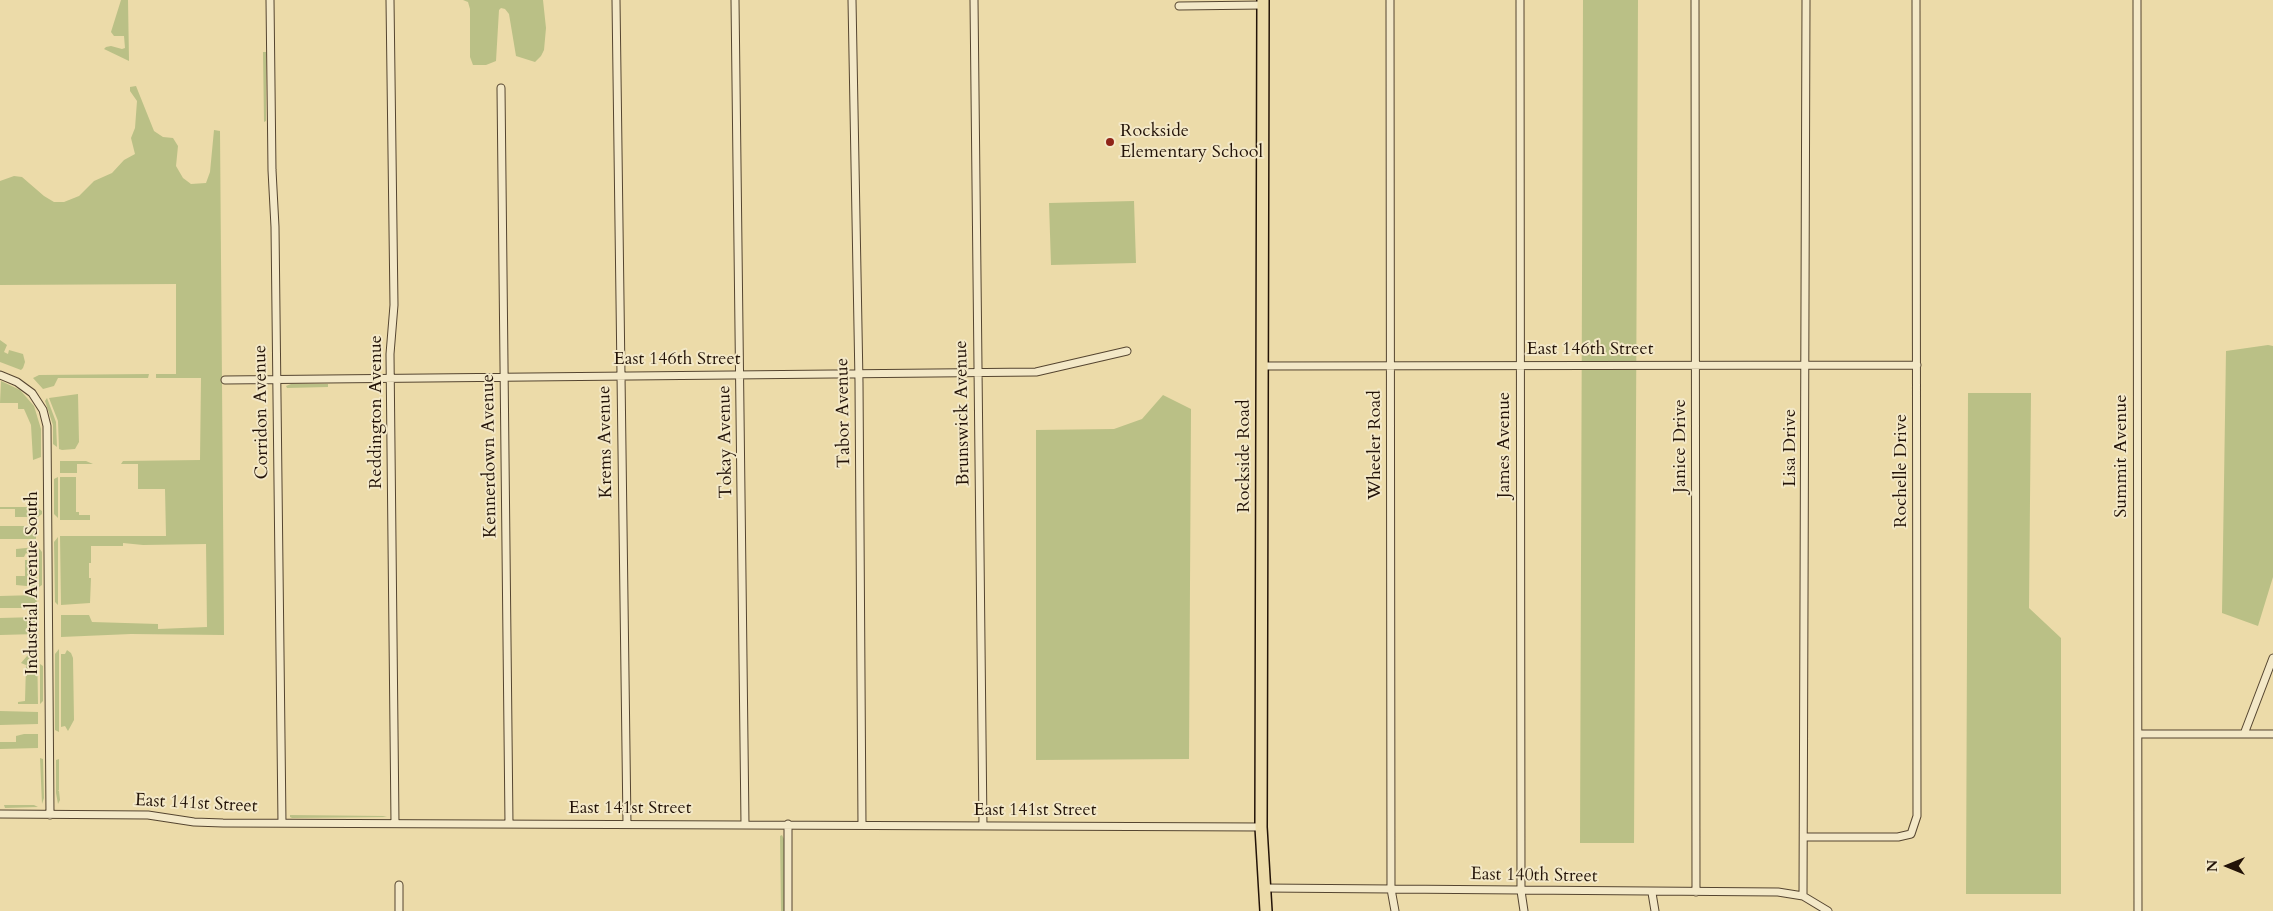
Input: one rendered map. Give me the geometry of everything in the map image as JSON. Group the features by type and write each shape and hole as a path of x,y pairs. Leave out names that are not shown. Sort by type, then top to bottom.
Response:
{"main road":[{"name":"Rockside Road","path":"1263,2 1261,827 1266,911"}],"street":[{"name":"Corridon Avenue","path":"270,0 282,823"},
{"name":"Reddington Avenue","path":"390,0 394,305 391,378 395,824"},
{"name":"Krems Avenue","path":"616,0 627,824"},
{"name":"Tokay Avenue","path":"735,0 745,824"},
{"name":"Tabor Avenue","path":"852,0 859,373 862,825"},
{"name":"Brunswick Avenue","path":"974,0 983,826"},
{"name":"Wheeler Road","path":"1390,0 1391,889 1395,911"},
{"name":"James Avenue","path":"1520,0 1521,891 1524,911"},
{"name":"Janice Drive","path":"1695,0 1696,892"},
{"name":"Lisa Drive","path":"1803,896 1805,837 1806,0"},
{"name":"Rochelle Drive","path":"1805,837 1898,837 1911,834 1917,816 1916,0"},
{"name":"Summit Avenue","path":"2137,0 2138,911"},
{"path":"1179,6 1263,2"},
{"name":"Kennerdown Avenue","path":"501,88 509,824"},
{"name":"East 146th Street","path":"225,380 1036,372 1127,351"},
{"name":"East 146th Street","path":"1263,366 1917,365"},
{"name":"Industrial Avenue South","path":"0,375 17,382 32,394 43,410 47,426 50,815"},
{"path":"2244,734 2273,658"},
{"path":"2138,734 2273,734"},
{"name":"East 141st Street","path":"0,814 148,815 204,823 1261,827"},
{"path":"788,824 788,911"},
{"path":"399,885 399,911"},
{"name":"East 140th Street","path":"1264,888 1652,893 1778,892 1803,896"},
{"path":"1652,893 1655,911"},
{"path":"1803,896 1828,911"}],"green space":[{"path":"121,0 128,0 129,61 104,49 111,46 125,48 124,36 114,36 111,32"},
{"path":"463,0 543,0 546,28 544,50 541,56 535,62 516,56 509,14 505,9 501,8 499,10 496,61 486,65 473,65 470,57 470,9 468,2"},
{"path":"1583,0 1638,0 1634,843 1580,843"},
{"path":"263,52 266,52 266,121 264,122"},
{"path":"136,86 154,131 163,137 173,138 178,146 176,166 183,178 191,184 206,183 210,172 214,130 220,131 224,635 131,634 61,637 61,615 89,615 92,622 158,624 158,629 207,627 206,544 143,545 123,543 123,546 91,546 91,563 89,563 89,578 91,578 90,603 61,605 60,536 166,536 165,489 138,489 138,464 121,464 123,461 200,460 201,378 156,378 156,374 176,374 176,284 0,285 0,181 14,176 22,177 54,202 64,202 79,196 94,181 112,173 124,160 135,154 131,138 135,128 137,101 130,91 130,87"},
{"path":"1134,201 1136,263 1051,265 1049,203"},
{"path":"0,340 7,345 4,352 8,354 9,350 23,354 25,362 21,370 0,362"},
{"path":"2268,345 2273,346 2273,577 2258,626 2222,613 2226,351"},
{"path":"149,374 148,378 58,378 54,386 43,389 33,378 39,375"},
{"path":"1,381 20,390 34,406 41,429 41,457 33,460 31,425 24,409 18,409 18,403 0,403"},
{"path":"291,384 328,384 328,387 287,388 286,386"},
{"path":"1968,393 2031,393 2029,608 2061,638 2061,894 1966,894"},
{"path":"78,394 79,442 75,449 62,450 59,449 58,421 49,398"},
{"path":"1163,395 1191,409 1189,759 1036,760 1036,430 1114,429 1142,419"},
{"path":"47,398 56,422 57,447 53,444 53,425 45,401"},
{"path":"60,461 86,461 93,464 77,464 77,473 60,473"},
{"path":"58,477 58,518 54,514 54,479"},
{"path":"60,477 76,477 76,512 79,512 79,515 90,515 90,520 60,520"},
{"path":"0,507 36,507 42,511 42,514 38,517 15,517 15,509 0,509"},
{"path":"0,526 36,526 36,539 0,539"},
{"path":"58,537 58,605 55,602 54,542"},
{"path":"36,547 37,558 28,559 28,554 26,553 24,557 16,557 16,549"},
{"path":"39,548 42,552 42,585 39,587"},
{"path":"25,560 37,560 37,587 16,585 16,576 25,576"},
{"path":"37,595 37,608 0,608 0,596"},
{"path":"37,617 37,634 0,635 0,618"},
{"path":"28,644 37,644 38,704 18,704 18,702 25,701 26,665 21,663 27,656"},
{"path":"59,649 59,732 55,730 55,654"},
{"path":"67,650 73,658 74,720 68,731 65,726 61,727 61,654 65,654"},
{"path":"40,664 43,666 43,701 40,704"},
{"path":"0,711 38,712 38,724 0,725"},
{"path":"38,734 38,748 0,749 0,742 16,742 16,736"},
{"path":"40,758 43,759 44,798 42,804"},
{"path":"59,759 58,790 60,800 58,804 56,760"},
{"path":"4,805 34,805 38,807 5,808"},
{"path":"290,815 383,816 387,817 292,818"},
{"path":"782,835 784,839 784,911 781,911 780,836"}],"place":[{"name":"Rockside Elementary School","path":"1110,142"}]}
